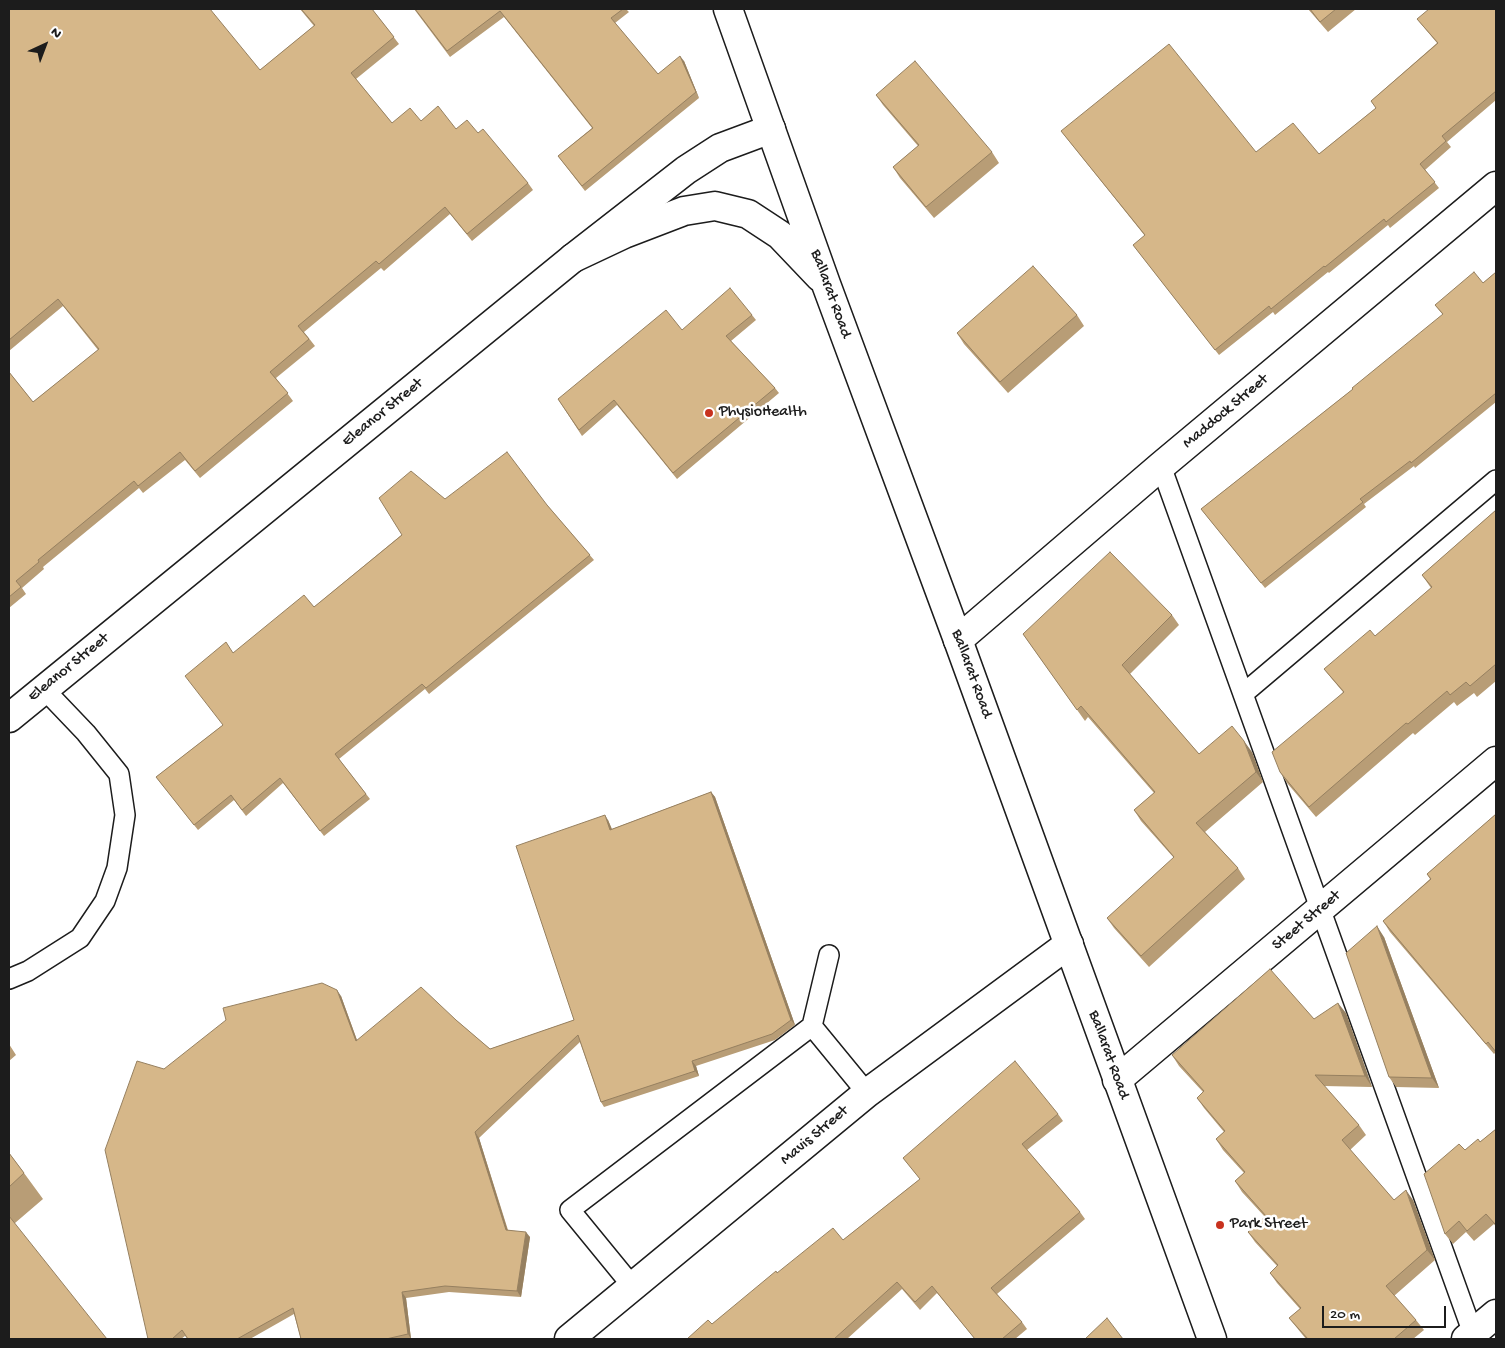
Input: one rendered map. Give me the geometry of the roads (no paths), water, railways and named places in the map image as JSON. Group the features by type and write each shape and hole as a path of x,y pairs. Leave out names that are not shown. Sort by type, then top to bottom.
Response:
{"main road":[{"name":"Ballarat Road","path":"728,9 826,284 958,640 1212,1339"},
{"name":"Eleanor Street","path":"9,718 573,258 707,156 720,148 771,129"},
{"name":"Maddock Street","path":"958,640 1161,466 1496,186"},
{"path":"573,258 624,234 684,212 715,206 748,214 780,235 826,284"},
{"name":"Steet Street","path":"1117,1080 1496,761"},
{"name":"Mavis Street","path":"569,1339 867,1093 1069,944"},
{"path":"1471,1337 1496,1314"}],"lane":[{"path":"1161,466 1321,909 1471,1337"},
{"path":"1243,694 1496,480"},
{"path":"9,979 28,971 80,938 105,900 117,868 125,815 118,774 86,733 44,689"},
{"path":"632,1287 570,1210 812,1026 828,955"},
{"path":"812,1026 867,1093"}],"place":[{"name":"PhysioHealth","path":"709,413"},
{"name":"Park Street","path":"1220,1225"}]}
